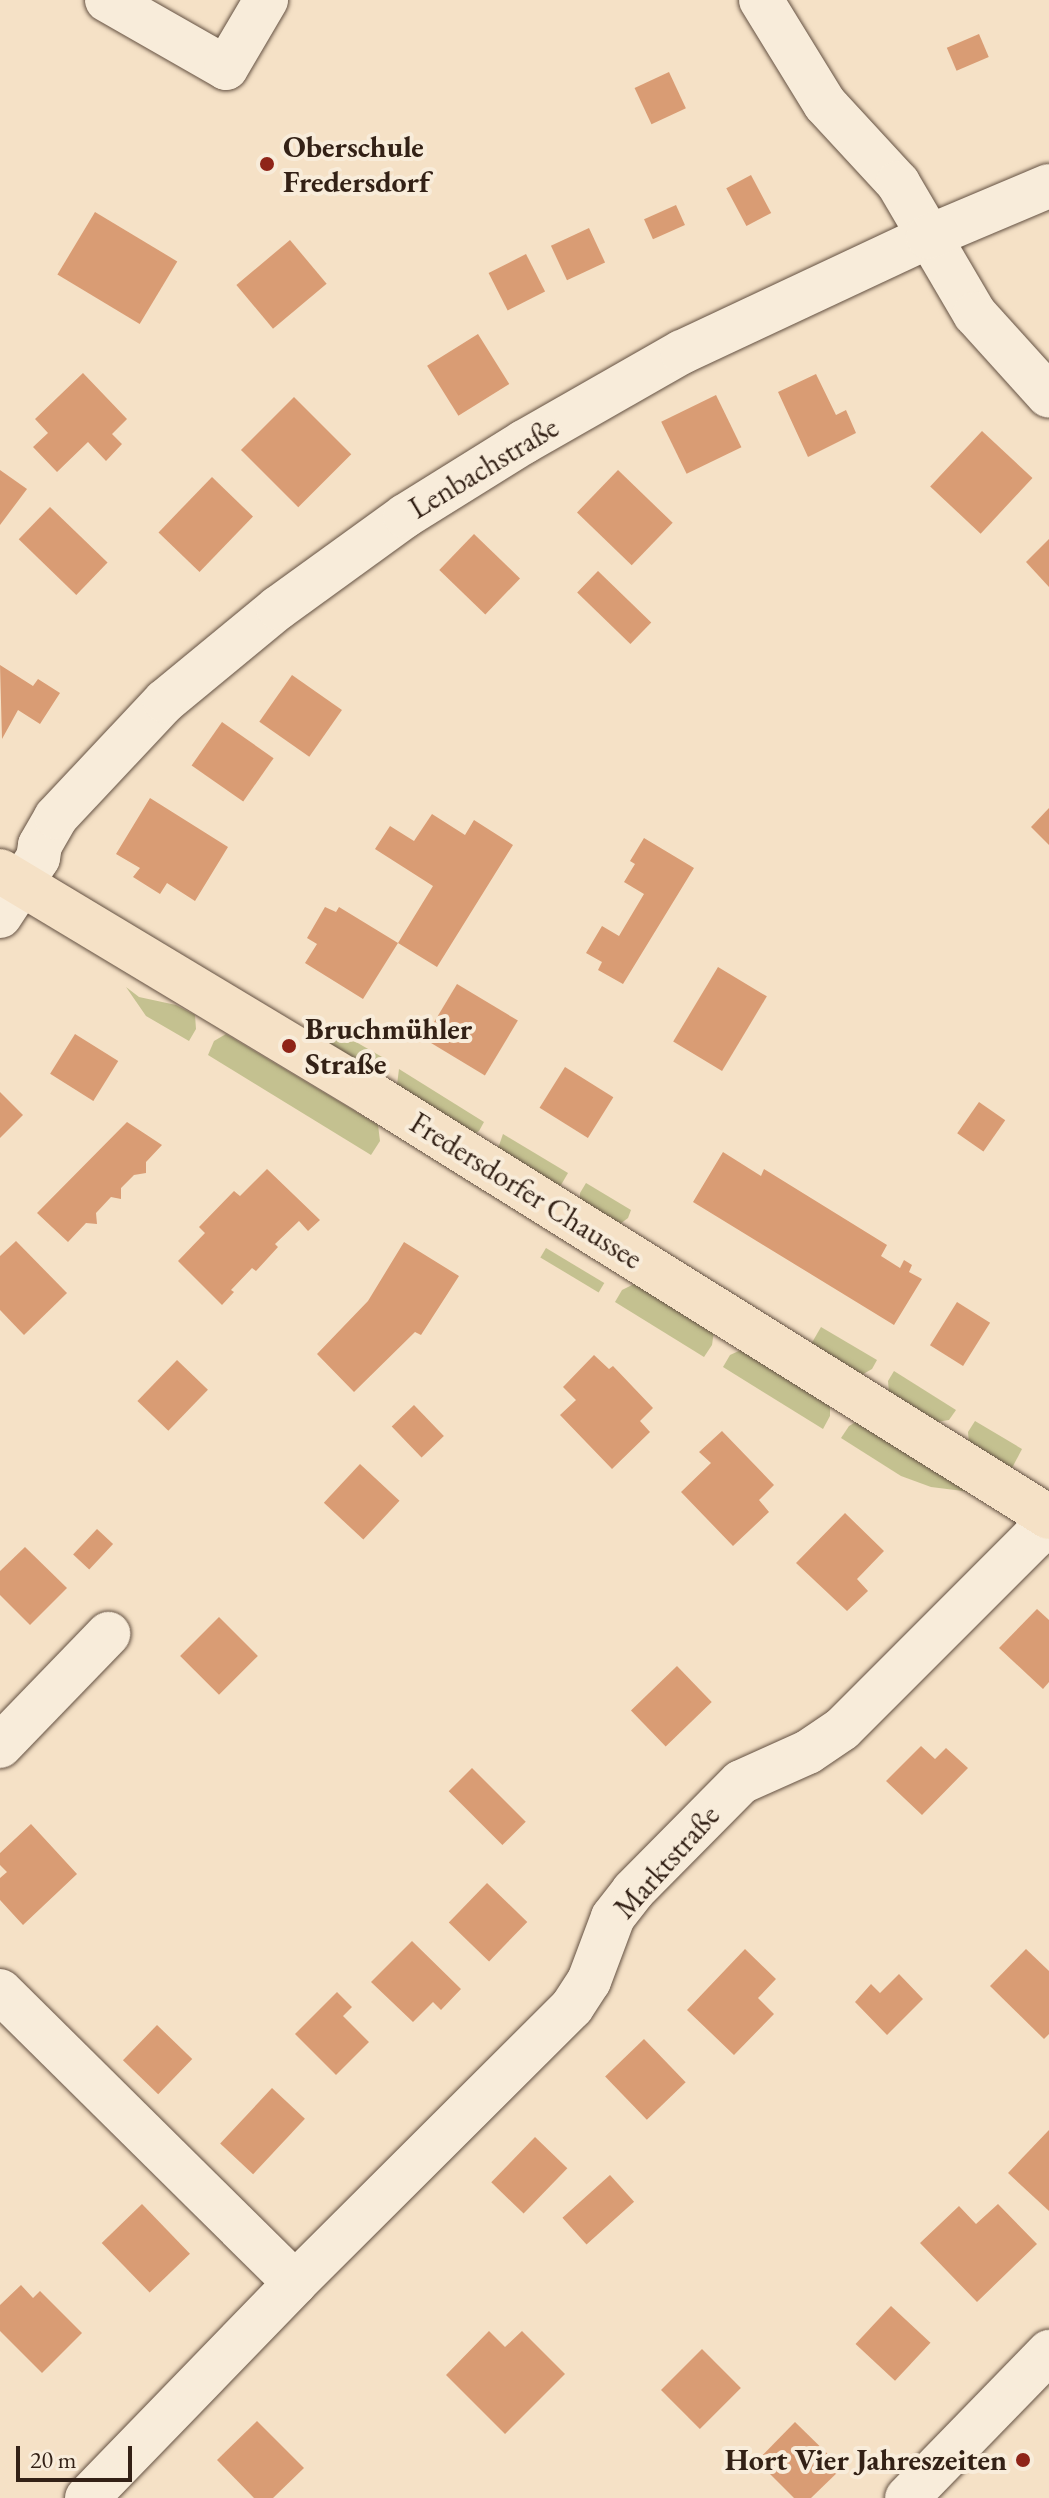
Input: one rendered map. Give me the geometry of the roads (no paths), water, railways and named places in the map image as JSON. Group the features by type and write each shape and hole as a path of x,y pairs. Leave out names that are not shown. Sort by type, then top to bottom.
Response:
{"main road":[{"name":"Fredersdorfer Chaussee","path":"7,891 371,1094 1048,1516"}],"street":[{"path":"107,0 226,68 266,0"},
{"path":"761,0 825,104 898,183 975,314 1049,396"},
{"name":"Lenbachstraße","path":"7,891 38,858 40,845 56,817 165,701 335,565 405,516 511,450 682,352 928,237 1049,186"},
{"name":"Marktstraße","path":"87,2498 295,2283 572,2007 589,1981 613,1917 633,1891 741,1782 808,1752 842,1729 1034,1537 1048,1516"},
{"path":"0,1746 108,1634"},
{"path":"0,1991 295,2283"},
{"path":"907,2498 1049,2352"}],"place":[{"name":"Oberschule Fredersdorf","path":"267,164"},
{"name":"Bruchmühler Straße","path":"289,1046"},
{"name":"Hort Vier Jahreszeiten","path":"1023,2460"}]}
